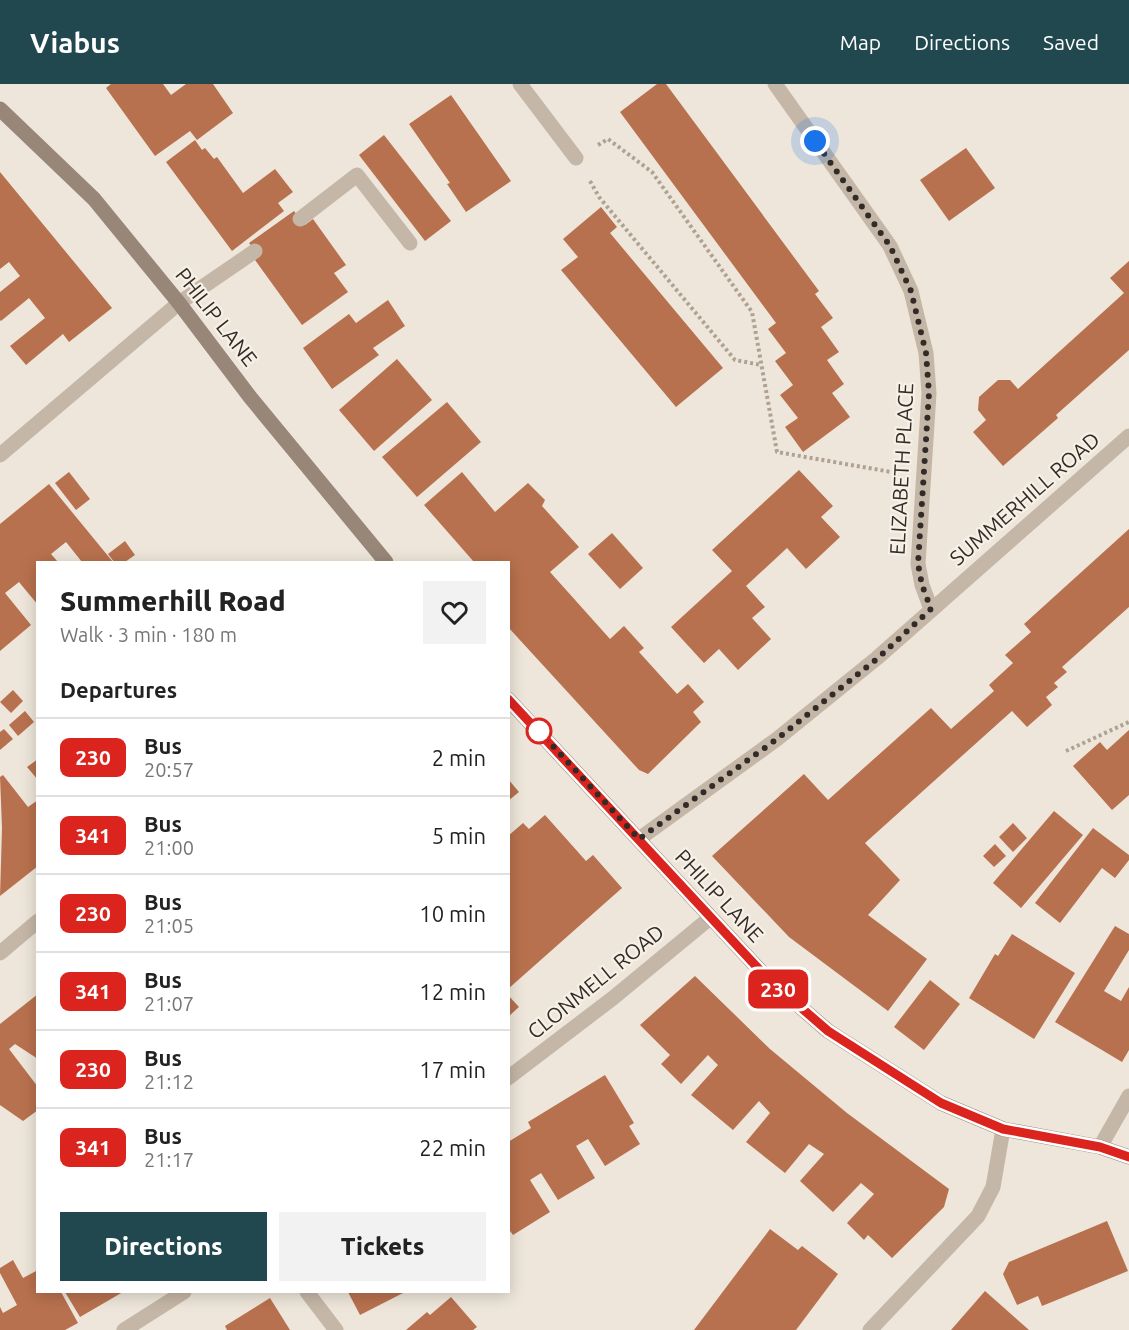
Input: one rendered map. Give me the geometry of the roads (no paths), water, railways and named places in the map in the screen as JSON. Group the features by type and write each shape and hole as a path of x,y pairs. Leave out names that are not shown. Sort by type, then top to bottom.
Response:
{"main road":[{"name":"PHILIP LANE","path":"0,109 94,199 179,303 250,397 385,561"},
{"name":"PHILIP LANE","path":"510,701 768,979 828,1031 941,1103 1003,1129 1100,1147 1129,1157"}],"street":[{"path":"519,84 576,158"},
{"name":"ELIZABETH PLACE","path":"775,84 890,246 911,291 926,353 929,393 918,564 922,585 931,609"},
{"path":"300,219 357,175 410,243"},
{"path":"0,455 179,303 255,251"},
{"name":"SUMMERHILL ROAD","path":"639,839 777,739 878,658 1129,436"},
{"name":"CLONMELL ROAD","path":"510,1076 613,998 710,918"},
{"path":"0,953 36,923"},
{"path":"1100,1147 1129,1096"},
{"path":"870,1330 978,1216 993,1187 1003,1129"},
{"path":"124,1330 182,1293"},
{"path":"308,1293 336,1330"}]}
